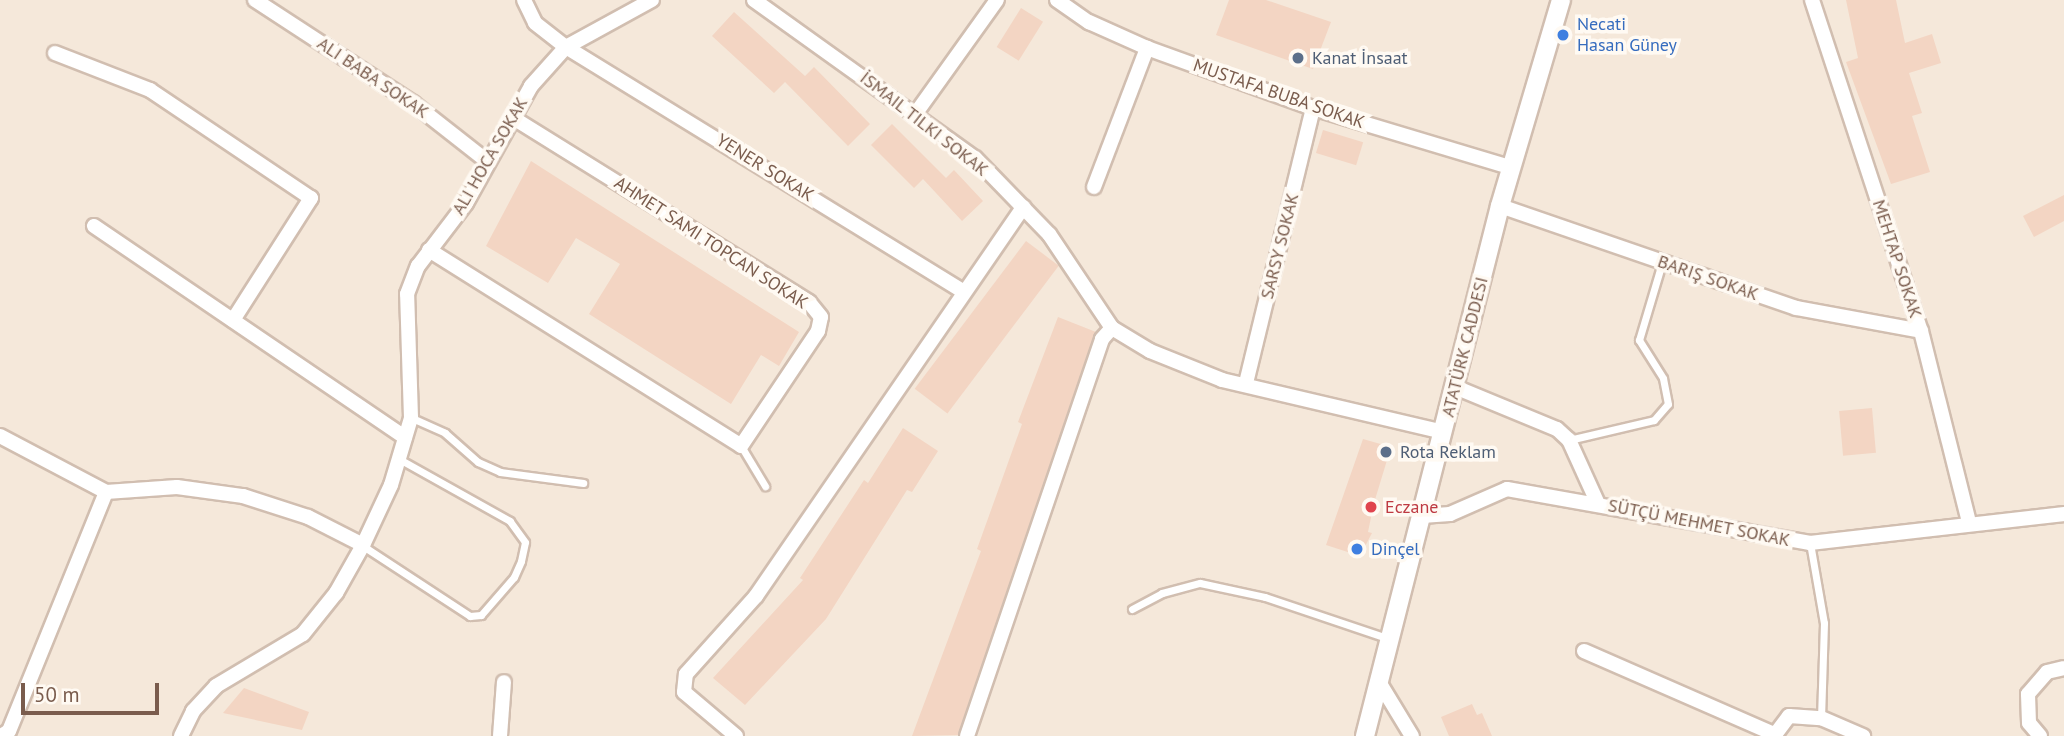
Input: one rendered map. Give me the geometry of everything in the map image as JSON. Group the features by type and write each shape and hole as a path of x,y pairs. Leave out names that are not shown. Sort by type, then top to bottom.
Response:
{"street":[{"name":"ALI BABA SOKAK","path":"255,0 413,103 488,162"},
{"name":"YENER SOKAK","path":"524,0 535,23 566,47 963,291"},
{"name":"ALI HOCA SOKAK","path":"181,736 193,711 216,686 303,634 336,593 363,545 399,459 411,418 407,294 429,250 466,204 531,86 566,47 652,0"},
{"name":"İSMAIL TILKI SOKAK","path":"754,0 916,113 975,158 1049,234 1112,328 1150,351 1222,380 1246,383 1443,432"},
{"path":"916,113 997,0"},
{"name":"MUSTAFA BUBA SOKAK","path":"1056,0 1089,22 1147,48 1313,108 1510,167"},
{"name":"ATATÜRK CADDESI","path":"1365,736 1510,167 1561,0"},
{"name":"MEHTAP SOKAK","path":"1812,0 1921,331 1969,522"},
{"path":"1094,187 1147,48"},
{"path":"55,53 150,90 311,198 233,320"},
{"name":"SARSY SOKAK","path":"1246,383 1313,108"},
{"name":"AHMET SAMI TOPCAN SOKAK","path":"513,118 809,302 821,317 818,331 741,446"},
{"path":"1500,206 1796,308 1921,331"},
{"path":"736,736 684,692 685,674 756,596 1023,207"},
{"path":"94,226 405,437"},
{"path":"429,250 741,446"},
{"path":"967,736 1102,339 1112,328"},
{"path":"1455,387 1557,429 1569,440 1572,454 1598,504"},
{"path":"0,436 106,492 177,487 243,496 308,517 363,545"},
{"name":"SÜTÇÜ MEHMET SOKAK","path":"1422,516 1450,514 1507,489 1810,543 1969,522 2064,513"},
{"path":"1,736 9,731 106,492"},
{"path":"1584,651 1774,735 1789,716 1821,718 1863,736"},
{"path":"2040,736 2029,723 2028,694 2047,672 2064,668"},
{"path":"500,736 504,682"},
{"path":"1379,682 1412,736"}],"lane":[{"path":"1569,440 1654,420 1668,404 1663,378 1639,341 1662,262"},
{"path":"411,418 445,433 478,462 499,472 583,484"},
{"path":"741,446 765,486"},
{"path":"363,545 470,616 481,615 514,577 521,561 525,542 510,521 399,459"},
{"path":"1810,543 1824,624 1821,718"},
{"path":"1132,609 1162,593 1199,583 1265,597 1390,640"}],"shaded area":[{"path":"0,0 2064,0 2064,736 0,736"}],"building":[{"path":"1229,0 1266,0 1331,22 1313,69 1216,35"},
{"path":"1846,0 1896,0 1905,43 1932,34 1941,63 1909,73 1922,113 1912,116 1930,172 1891,184 1846,62 1858,58"},
{"path":"1021,8 1043,22 1019,61 997,47"},
{"path":"734,12 805,76 814,67 870,124 848,146 785,82 774,93 712,36"},
{"path":"892,124 946,178 954,170 983,201 962,221 923,179 914,188 871,145"},
{"path":"1323,130 1363,142 1356,165 1316,153"},
{"path":"531,161 799,332 779,366 761,355 731,404 589,314 620,264 576,238 548,283 486,246"},
{"path":"2064,195 2064,221 2034,237 2023,216"},
{"path":"1026,241 1059,266 947,413 915,389"},
{"path":"1058,317 1096,332 958,735 912,736 981,551 977,549 1022,424 1018,422"},
{"path":"1872,408 1876,453 1843,456 1839,411"},
{"path":"903,428 938,451 912,492 907,490 826,619 745,705 713,678 803,580 800,578 864,480 868,483"},
{"path":"1363,439 1391,447 1374,503 1368,532 1372,533 1360,556 1326,545"},
{"path":"244,688 309,712 302,730 223,713"},
{"path":"1472,704 1477,715 1482,713 1492,736 1449,736 1441,717"}],"place":[{"name":"Necati Hasan Güney","path":"1563,35"},
{"name":"Kanat İnsaat","path":"1298,58"},
{"name":"Rota Reklam","path":"1386,452"},
{"name":"Eczane","path":"1371,507"},
{"name":"Dinçel","path":"1357,549"}]}
